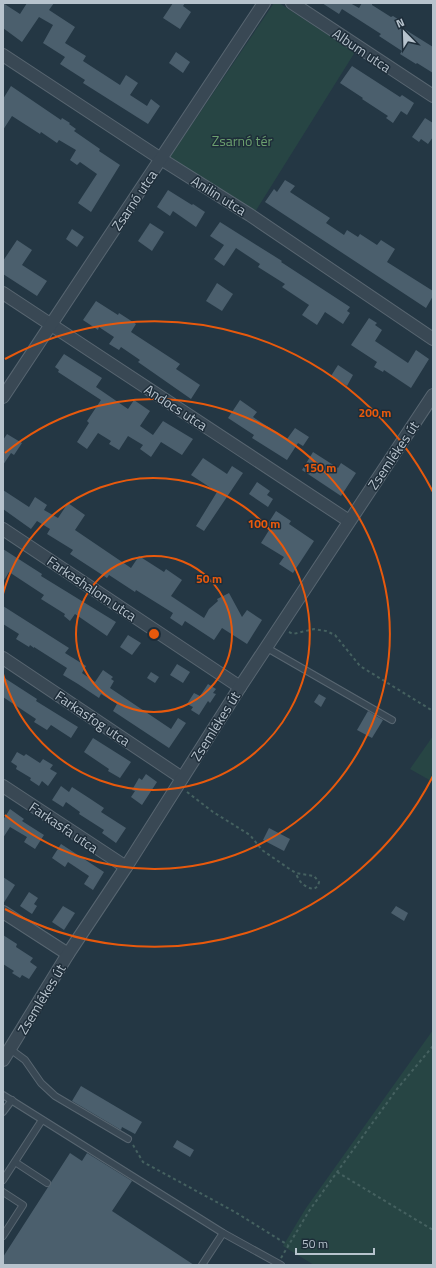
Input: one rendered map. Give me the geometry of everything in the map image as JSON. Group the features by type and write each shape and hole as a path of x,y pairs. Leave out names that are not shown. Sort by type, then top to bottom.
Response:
{"street":[{"name":"Zsarnó utca","path":"3,397 264,3"},
{"name":"Album utca","path":"292,3 433,96"},
{"name":"Anilin utca","path":"3,55 161,159 250,215 433,339"},
{"name":"Andocs utca","path":"3,293 349,521"},
{"name":"Zsemlékes út","path":"3,1060 7,1047 126,867 240,687 433,395"},
{"name":"Farkashalom utca","path":"3,529 240,687"},
{"name":"Farkasfog utca","path":"3,658 182,778"},
{"name":"Farkasfa utca","path":"3,786 126,867"},
{"path":"3,912 68,954"}],"lane":[{"path":"267,648 392,720"},
{"path":"7,1047 25,1060 41,1083 55,1096 128,1139"},
{"path":"3,1095 223,1233 279,1264"},
{"path":"3,1112 12,1100"},
{"path":"3,1180 42,1120"},
{"path":"14,1162 47,1183"},
{"path":"3,1192 23,1205 3,1236"},
{"path":"202,1265 223,1233"}],"path":[{"path":"280,628 293,634 314,629 326,631 335,636 360,666 433,710"},
{"path":"185,791 213,812 250,835 262,850 296,873 314,876 319,882 318,886 314,889 310,888 298,879 296,873"},
{"path":"279,1264 288,1245 309,1211 397,1089 433,1046"},
{"path":"128,1139 143,1162 235,1212 288,1245"},
{"path":"338,1172 433,1230"}],"green space":[{"name":"Zsarnó tér","path":"274,3 279,3 355,52 255,212 170,157"},
{"path":"433,736 433,782 410,769"},
{"path":"433,1030 433,1265 314,1265 283,1246 306,1208"}],"building":[{"path":"3,3 20,14 27,3 54,3 49,10 75,27 65,43 86,56 83,61 120,85 126,75 138,83 130,95 147,106 151,99 160,106 148,124 83,83 85,80 60,64 65,57 43,43 53,25 39,17 22,42 3,28"},
{"path":"173,3 185,3 183,6 191,12 180,29 163,18"},
{"path":"322,3 350,3 359,8 362,3 372,3 372,5 391,17 393,16 404,23 401,27 433,47 433,73 400,54 402,51 379,36 381,34 342,9 339,14"},
{"path":"176,52 190,62 183,73 169,63"},
{"path":"352,66 400,97 402,95 414,103 407,115 401,111 393,123 386,118 388,116 340,83"},
{"path":"11,86 61,120 62,118 70,123 69,124 76,129 74,131 100,149 99,151 120,165 91,212 78,203 97,174 80,162 77,165 70,160 76,150 59,140 57,143 41,132 40,134 12,116 3,130 3,99"},
{"path":"425,118 433,123 433,137 428,144 421,139 419,142 412,137"},
{"path":"285,180 295,186 290,192 330,218 326,223 344,235 347,230 358,237 360,234 377,245 381,240 395,249 387,262 433,291 433,296 426,308 265,202 274,189 277,192"},
{"path":"168,190 205,212 196,227 173,211 170,216 157,207"},
{"path":"220,222 282,261 281,262 350,307 347,311 350,313 343,324 325,312 317,325 302,315 309,305 282,287 285,284 258,267 260,264 236,248 224,266 214,259 224,245 210,236"},
{"path":"150,223 164,232 152,251 138,241"},
{"path":"72,229 84,237 77,247 66,239"},
{"path":"17,240 32,250 22,265 47,281 37,296 3,274 3,261"},
{"path":"217,283 233,294 222,311 206,301"},
{"path":"96,301 136,324 131,332 180,364 176,369 200,385 191,399 138,362 140,360 121,347 119,350 109,344 114,337 99,327 98,330 83,320"},
{"path":"369,318 377,323 375,325 382,330 375,341 408,363 416,350 429,359 411,388 384,370 383,372 374,367 377,362 351,345"},
{"path":"64,354 102,378 96,387 128,409 134,400 150,411 140,426 153,435 163,421 193,439 182,455 161,442 151,457 140,449 143,445 128,436 119,450 109,444 111,441 98,433 87,449 77,442 89,423 87,421 101,400 58,372 59,370 55,367"},
{"path":"338,365 353,375 347,386 331,376"},
{"path":"240,400 257,412 253,417 287,439 295,428 309,437 303,446 298,443 287,460 252,438 254,435 228,418"},
{"path":"7,434 22,443 14,455 11,453 3,465 3,440"},
{"path":"313,452 338,468 341,463 356,473 341,496 302,470"},
{"path":"203,458 227,474 232,466 243,473 204,531 196,526 217,492 191,475"},
{"path":"257,482 270,491 267,495 273,499 268,507 249,494"},
{"path":"3,490 29,507 35,497 47,505 44,510 58,518 68,503 85,515 75,530 131,568 139,556 164,572 166,569 182,580 171,596 204,618 209,609 218,601 217,599 229,593 242,617 247,610 262,620 247,644 222,628 214,640 185,621 182,626 170,618 173,613 136,590 135,592 109,575 107,578 70,554 73,550 47,534 50,529 37,521 31,529 3,509"},
{"path":"276,511 291,521 289,524 314,541 293,573 279,564 284,557 261,543 271,527 267,525"},
{"path":"3,549 42,574 41,576 116,622 107,636 75,614 70,621 64,616 65,614 41,599 44,595 9,572 3,582"},
{"path":"3,606 69,648 65,653 86,666 82,673 95,682 103,670 113,677 111,679 114,681 110,688 171,729 178,718 186,723 169,748 113,711 117,704 101,694 99,698 63,675 67,668 34,647 30,645 29,647 16,639 19,634 3,624"},
{"path":"128,635 141,643 132,655 120,647"},
{"path":"177,664 190,672 183,683 170,675"},
{"path":"151,672 159,677 155,683 147,678"},
{"path":"3,677 37,699 36,701 78,727 71,738 51,725 47,730 34,722 36,719 3,697"},
{"path":"208,684 216,689 213,693 216,694 210,703 208,701 199,715 191,710 193,707 187,704 194,693 200,696"},
{"path":"319,694 326,698 321,707 314,702"},
{"path":"368,711 383,720 372,738 357,730"},
{"path":"93,738 131,762 120,778 108,771 109,769 84,752"},
{"path":"17,752 24,756 26,754 40,763 43,759 53,765 50,769 57,773 48,786 42,781 39,786 30,780 31,778 16,769 17,766 11,762"},
{"path":"146,774 157,782 142,805 131,797 135,791 132,790 139,778 142,780"},
{"path":"61,786 69,792 72,787 104,808 101,812 126,828 116,843 102,833 104,830 79,814 80,812 66,802 63,807 52,800"},
{"path":"10,809 24,819 22,821 44,835 35,849 24,842 27,837 10,827 3,838 3,820"},
{"path":"269,828 290,839 284,851 263,840"},
{"path":"61,844 104,872 93,890 84,884 89,876 68,862 65,867 52,858"},
{"path":"3,877 15,885 3,904"},
{"path":"29,892 38,898 34,904 37,906 32,914 20,906"},
{"path":"63,906 75,913 64,930 52,922"},
{"path":"396,906 408,913 404,921 391,913"},
{"path":"3,935 17,944 16,947 33,958 30,962 37,967 29,979 22,975 20,978 12,973 14,971 3,964"},
{"path":"81,1086 142,1122 135,1134 122,1127 121,1130 72,1101"},
{"path":"177,1140 194,1150 190,1157 173,1147"},
{"path":"70,1153 82,1161 87,1153 132,1181 112,1211 194,1265 3,1265 3,1257"}]}
